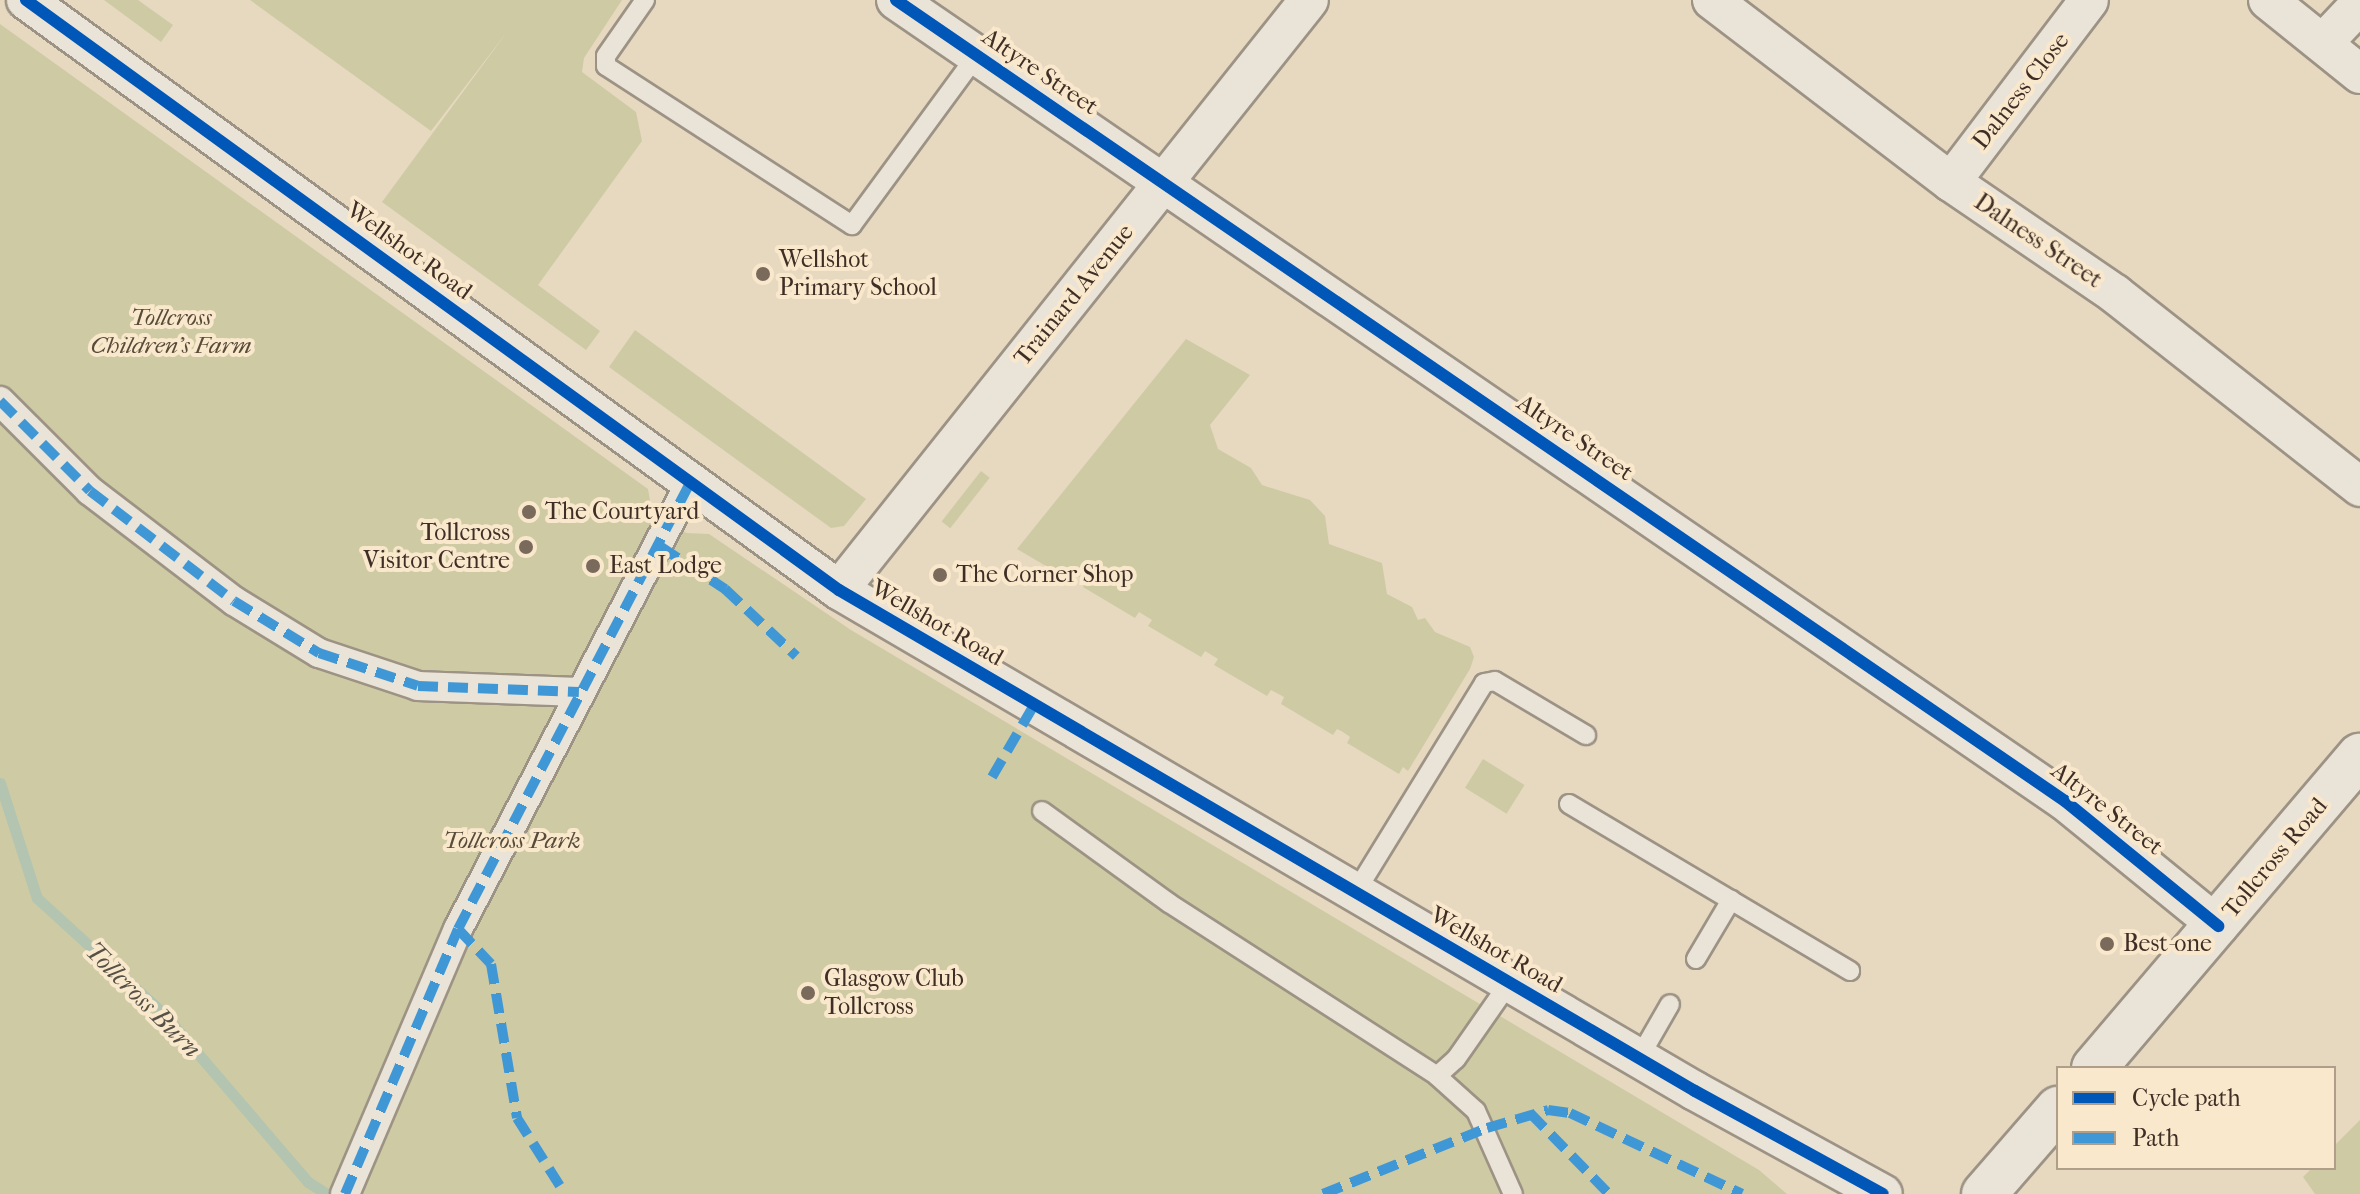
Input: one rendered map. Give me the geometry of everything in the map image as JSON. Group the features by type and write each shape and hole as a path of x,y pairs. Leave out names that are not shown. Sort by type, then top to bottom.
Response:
{"street":[{"name":"Altyre Street","path":"896,0 2065,801 2218,926"},
{"name":"Trainard Avenue","path":"839,590 1309,0"},
{"name":"Dalness Street","path":"1712,0 1951,182 2115,294 2360,487"},
{"name":"Dalness Close","path":"1951,182 2089,0"},
{"path":"2268,0 2360,74"},
{"path":"2323,43 2360,4"},
{"name":"Wellshot Road","path":"48,6 690,483 839,590 1509,983 1883,1194"},
{"path":"0,401 90,491 234,601 319,653 418,686 579,692"},
{"path":"345,1194 458,929 690,483"},
{"name":"Tollcross Road","path":"2096,1066 2360,756"},
{"path":"1984,1194 2056,1111"}],"lane":[{"path":"645,0 606,56 606,66 852,225 977,55"},
{"path":"1355,893 1484,683 1495,681 1586,735"},
{"path":"1569,804 1850,971"},
{"path":"1042,811 1169,903 1437,1076 1476,1111 1513,1194"},
{"path":"1696,959 1731,900"},
{"path":"1437,1076 1456,1059 1509,983"},
{"path":"1639,1058 1670,1004"}],"green space":[{"path":"104,0 138,0 173,25 161,42"},
{"path":"250,0 622,0 584,58 582,72 636,112 642,141 538,285 600,331 586,350 382,202 507,32 431,131"},
{"name":"Tollcross Park","path":"0,24 648,489 653,517 687,533 709,534 851,630 1759,1170 1787,1194 0,1194"},
{"path":"635,330 866,499 844,526 831,528 609,367"},
{"path":"1186,339 1250,375 1210,425 1218,449 1251,468 1262,485 1310,500 1325,516 1329,544 1382,563 1387,594 1412,607 1418,620 1425,618 1435,632 1470,647 1474,657 1470,669 1408,771 1403,767 1399,774 1347,743 1350,737 1343,732 1337,729 1333,735 1281,704 1284,697 1271,690 1267,696 1214,665 1218,659 1205,651 1201,657 1148,626 1152,620 1139,612 1135,618 1083,587 1086,581 1073,573 1068,579 1017,549"},
{"path":"981,471 990,478 950,528 942,521"},
{"path":"1483,759 1525,785 1507,814 1465,788"},
{"path":"2360,1120 2360,1194 2315,1194 2303,1177 2310,1170 2336,1170 2336,1144"}],"waterway":[{"name":"Tollcross Burn","path":"0,783 37,898 164,1014 308,1182 327,1194"}],"marked path":[{"path":"0,401 90,491 234,601 319,653 418,686 579,692"},
{"path":"345,1194 458,929 690,483"},
{"path":"661,547 725,589 796,656"},
{"path":"992,777 1034,705"},
{"path":"458,929 491,964 517,1118 565,1194"},
{"path":"1323,1194 1487,1128 1548,1110 1570,1113 1742,1194"},
{"path":"1530,1113 1609,1194"}],"cycle path":[{"path":"26,0 839,590 1695,1091 1883,1194"},
{"path":"896,0 2065,801 2218,926"}],"place":[{"name":"Wellshot Primary School","path":"763,274"},
{"name":"The Courtyard","path":"529,512"},
{"name":"Tollcross Visitor Centre","path":"526,547"},
{"name":"East Lodge","path":"593,566"},
{"name":"The Corner Shop","path":"940,575"},
{"name":"Best-one","path":"2107,944"},
{"name":"Glasgow Club Tollcross","path":"808,993"}],"park label":[{"name":"Tollcross Children's Farm","path":"171,332"}]}
